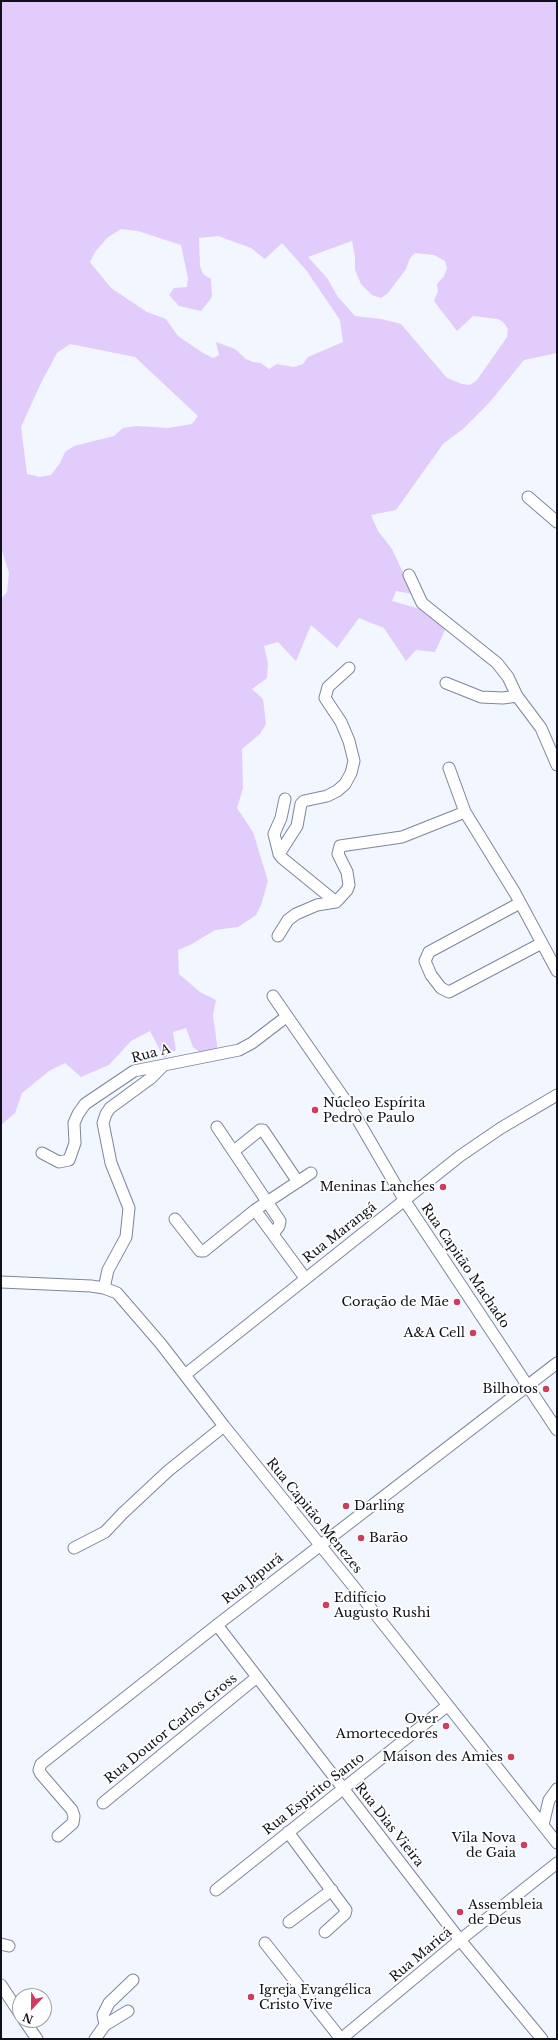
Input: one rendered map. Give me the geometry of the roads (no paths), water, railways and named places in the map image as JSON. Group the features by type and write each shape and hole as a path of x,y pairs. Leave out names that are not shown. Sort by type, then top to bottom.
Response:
{"street":[{"path":"528,497 557,522"},
{"path":"409,575 422,603 497,662 508,676 517,696 541,728 557,765"},
{"path":"279,854 297,826 301,804 304,801 327,796 337,790 345,784 351,773 354,761 349,741 341,722 326,698 328,687 349,668"},
{"path":"446,683 481,697 503,698 517,696"},
{"path":"448,768 465,812 520,903 557,971"},
{"path":"285,799 281,818 274,834 279,854 336,902"},
{"path":"278,936 288,920 296,914 317,905 336,902 347,890 349,885 347,872 338,854 340,846 402,837 465,812"},
{"path":"520,903 429,952 425,961 431,974 441,988 449,992 542,943"},
{"name":"Rua Capitão Machado","path":"273,996 286,1017 352,1110 405,1200 557,1430"},
{"name":"Rua A","path":"42,1153 59,1162 69,1160 75,1143 74,1123 85,1104 134,1071 239,1050 252,1043 286,1017"},
{"path":"1,1282 104,1288 108,1270 126,1237 129,1208 111,1163 103,1123 110,1108 151,1078 164,1065"},
{"name":"Rua Marangá","path":"186,1374 226,1344 305,1278 480,1141 557,1095"},
{"path":"217,1127 280,1221 279,1226 273,1234"},
{"path":"234,1151 260,1130 263,1130 298,1182"},
{"path":"175,1219 202,1252 255,1210 311,1172"},
{"path":"255,1210 305,1278"},
{"name":"Rua Capitão Menezes","path":"104,1288 117,1293 186,1374 224,1426 557,1843"},
{"name":"Rua Japurá","path":"58,1836 73,1823 74,1816 72,1810 41,1774 39,1770 41,1764 320,1545 557,1363"},
{"path":"74,1548 105,1532 123,1513 168,1472 224,1426"},
{"name":"Rua Dias Vieira","path":"218,1625 460,1940 542,2039"},
{"name":"Rua Doutor Carlos Gross","path":"103,1804 257,1677"},
{"name":"Rua Espírito Santo","path":"216,1890 448,1706"},
{"path":"530,1809 548,1800 557,1789"},
{"path":"543,1825 548,1800"},
{"path":"288,1832 346,1910 345,1914 325,1932"},
{"name":"Rua Maricá","path":"341,2039 460,1940 557,1863"},
{"path":"289,1922 332,1890"},
{"path":"265,1943 341,2039"},
{"path":"105,2025 103,2015 109,2003 133,1980"},
{"path":"1,1985 12,2002"},
{"path":"95,2039 105,2025 128,2011"},
{"path":"29,2028 36,2039"}],"place":[{"name":"Núcleo Espírita Pedro e Paulo","path":"315,1110"},
{"name":"Meninas Lanches","path":"443,1187"},
{"name":"Coração de Mãe","path":"457,1302"},
{"name":"A&A Cell","path":"473,1333"},
{"name":"Bilhotos","path":"546,1389"},
{"name":"Darling","path":"346,1506"},
{"name":"Barão","path":"361,1538"},
{"name":"Edifício Augusto Rushi","path":"326,1605"},
{"name":"Over Amortecedores","path":"446,1726"},
{"name":"Maison des Amies","path":"511,1757"},
{"name":"Vila Nova de Gaia","path":"524,1845"},
{"name":"Assembleia de Deus","path":"460,1912"},
{"name":"Igreja Evangélica Cristo Vive","path":"251,1997"}]}
